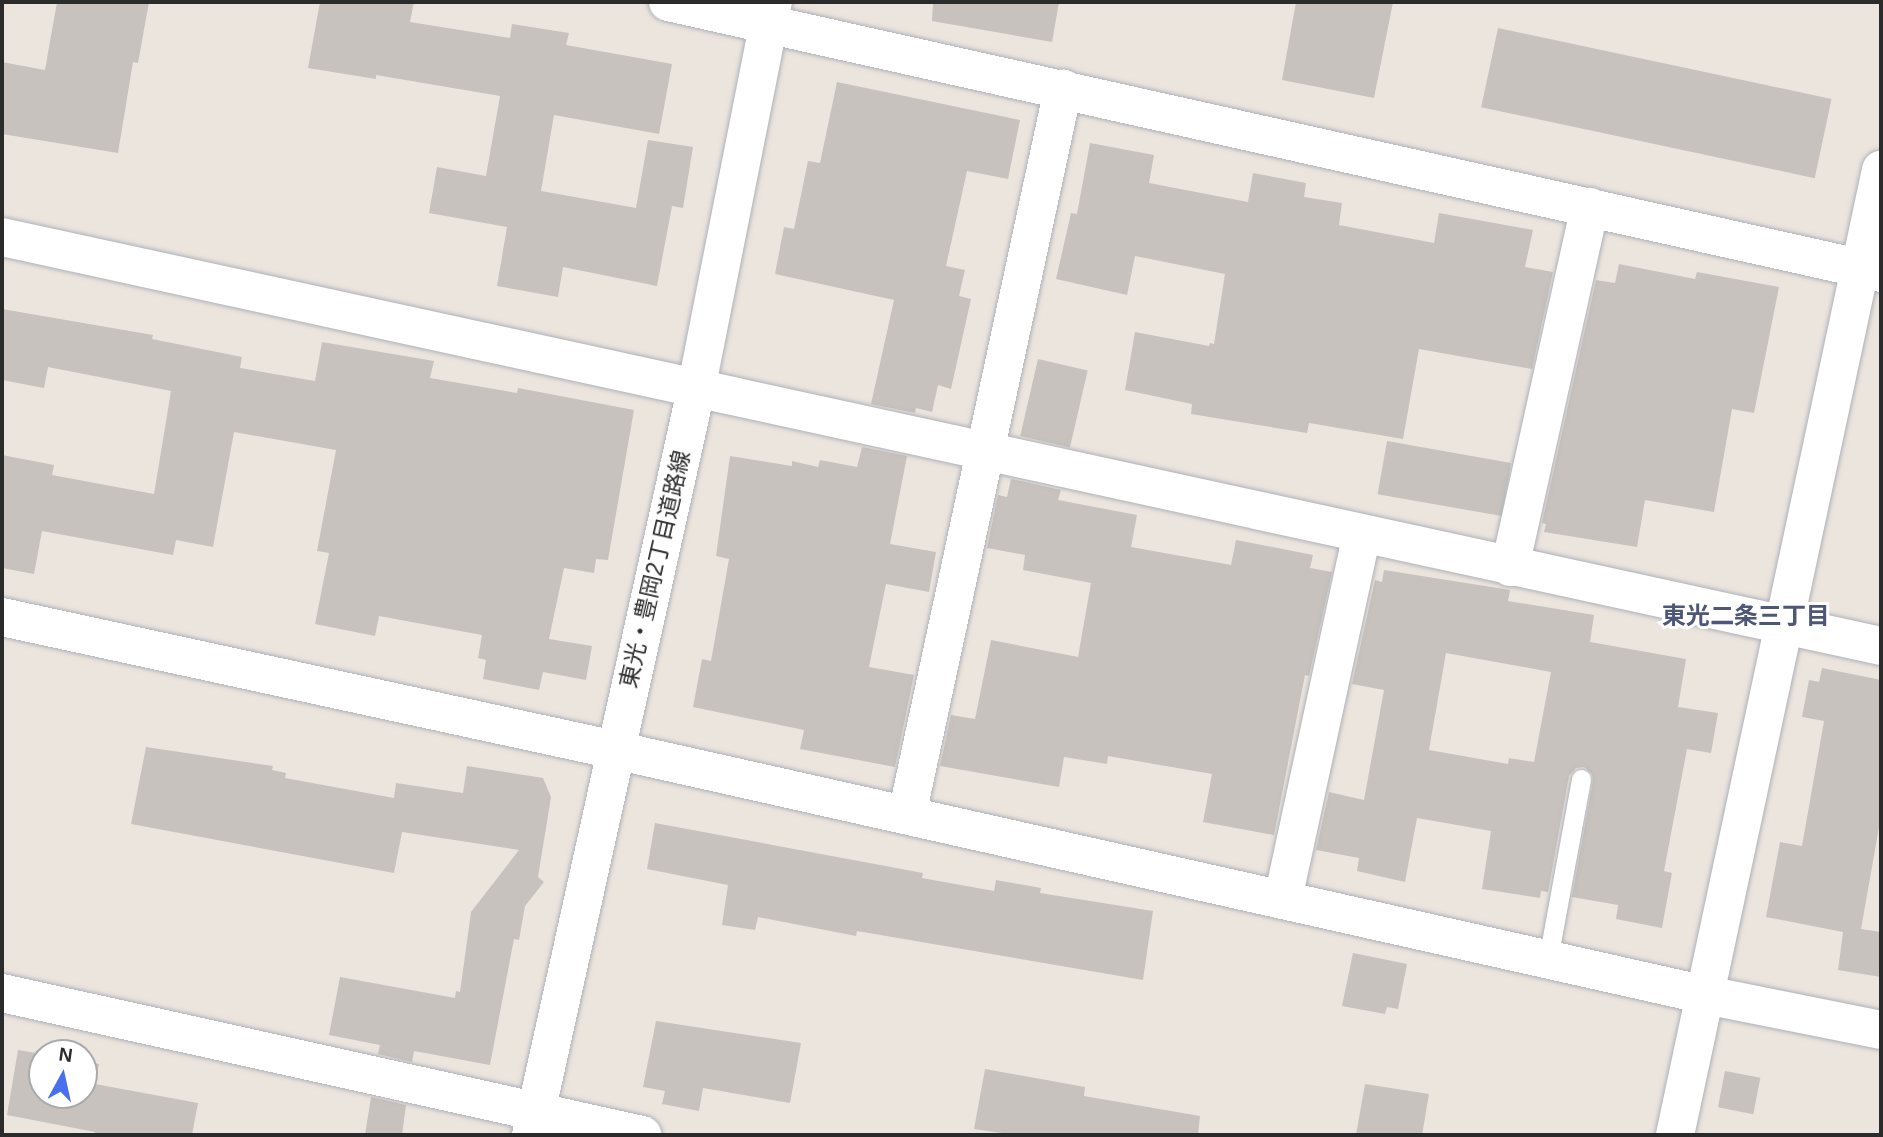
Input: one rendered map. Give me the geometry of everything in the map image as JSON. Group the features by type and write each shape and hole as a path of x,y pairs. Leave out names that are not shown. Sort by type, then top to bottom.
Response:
{"street":[{"path":"668,2 770,13 1063,89 1871,270"},
{"name":"東光・豊岡2丁目道路線","path":"534,1124 696,390 770,13"},
{"path":"907,815 1063,89"},
{"path":"1675,1135 1783,626 1871,270 1881,170"},
{"path":"1510,567 1590,208"},
{"path":"2,237 1881,646"},
{"path":"1283,900 1362,535"},
{"path":"2,617 615,750 1706,995 1881,1030"},
{"path":"2,993 534,1124 642,1135"}],"lane":[{"path":"1548,959 1581,779"}],"building":[{"path":"57,2 149,2 138,63 133,62 118,153 2,134 2,62 45,70"},
{"path":"320,2 414,2 410,22 510,38 512,24 569,33 566,45 672,64 659,134 554,115 541,191 636,208 648,140 693,147 683,208 672,206 657,286 563,267 558,297 497,286 507,227 429,213 437,167 486,176 500,96 376,75 376,79 308,68"},
{"path":"933,2 1059,2 1052,42 932,21"},
{"path":"1296,2 1393,2 1374,98 1282,80"},
{"path":"1498,28 1832,99 1815,178 1481,107"},
{"path":"837,82 1020,120 1008,179 967,171 946,266 965,270 959,296 971,299 951,389 938,385 932,412 916,408 915,413 871,404 894,300 775,274 784,227 794,229 808,161 820,163"},
{"path":"1090,143 1154,155 1149,183 1248,202 1253,173 1306,183 1304,197 1342,203 1339,225 1434,243 1439,213 1533,230 1525,267 1553,272 1532,369 1419,349 1403,439 1309,423 1307,433 1191,414 1192,404 1125,390 1135,332 1209,346 1210,343 1214,344 1225,274 1135,256 1127,295 1056,279 1071,213 1077,214"},
{"path":"1619,264 1695,279 1697,272 1779,287 1754,413 1732,409 1714,512 1645,500 1637,547 1544,532 1546,524 1542,523 1596,280 1615,283"},
{"path":"2,309 153,335 152,339 242,357 240,368 315,381 322,342 434,361 430,378 517,393 518,388 634,410 608,560 596,559 594,573 564,568 549,639 592,646 586,680 543,672 539,690 483,679 486,660 478,658 482,635 379,616 375,636 315,624 329,553 317,551 336,450 234,432 213,547 176,540 173,555 42,531 34,574 2,568 2,455 54,465 52,475 154,494 171,391 48,367 44,388 2,380"},
{"path":"1038,359 1088,370 1070,447 1020,436"},
{"path":"1387,441 1511,463 1502,516 1378,494"},
{"path":"862,447 907,456 890,544 936,552 929,592 886,584 869,667 914,675 895,767 800,749 804,730 693,707 702,659 711,661 729,559 716,556 730,456 792,466 792,461 818,467 820,460 857,467"},
{"path":"1011,479 1061,490 1058,500 1137,515 1131,547 1231,565 1236,540 1313,555 1310,568 1332,572 1309,676 1305,675 1274,835 1203,822 1212,774 1108,756 1107,764 1064,757 1059,787 940,766 951,715 975,719 991,640 1078,657 1091,583 1023,570 1025,555 987,548 998,495 1007,497"},
{"path":"1384,570 1510,590 1508,601 1594,615 1590,642 1686,659 1678,707 1718,713 1711,753 1687,749 1664,871 1672,873 1662,928 1616,919 1618,905 1572,897 1593,781 1592,774 1584,767 1576,768 1569,776 1548,892 1541,891 1540,898 1482,889 1491,831 1417,818 1405,882 1357,871 1359,858 1316,850 1329,792 1364,800 1384,690 1352,684 1375,580 1382,582","holes":["1446,653 1551,672 1534,762 1509,758 1508,764 1429,750"]},
{"path":"1822,668 1881,680 1881,816 1861,929 1881,932 1881,977 1838,970 1843,932 1766,917 1780,842 1802,846 1824,721 1802,717 1809,680 1819,682"},
{"path":"146,747 273,766 272,770 286,773 285,778 394,798 396,783 463,793 467,766 543,778 551,797 538,877 544,882 525,906 519,940 514,939 490,1065 414,1051 412,1062 378,1054 380,1045 329,1035 340,977 455,998 456,991 460,992 471,912 519,850 402,832 394,873 131,824"},
{"path":"655,823 923,873 922,878 994,891 996,880 1041,888 1040,893 1153,911 1143,980 857,931 856,936 758,917 755,930 722,925 728,885 647,869"},
{"path":"1353,953 1407,964 1398,1009 1387,1007 1385,1014 1342,1006"},
{"path":"656,1021 801,1043 790,1103 703,1088 699,1111 662,1104 665,1091 643,1087"},
{"path":"18,1050 28,1052 28,1109 98,1109 98,1085 198,1103 192,1135 94,1135 95,1132 7,1115"},
{"path":"985,1069 1085,1087 1084,1096 1200,1116 1198,1135 1016,1135 974,1129"},
{"path":"1725,1071 1760,1078 1753,1114 1718,1107"},
{"path":"1365,1084 1429,1094 1422,1135 1356,1135"},
{"path":"371,1097 406,1105 402,1135 365,1135"}],"district":[{"name":"東光二条三丁目","path":"1746,616"}]}
